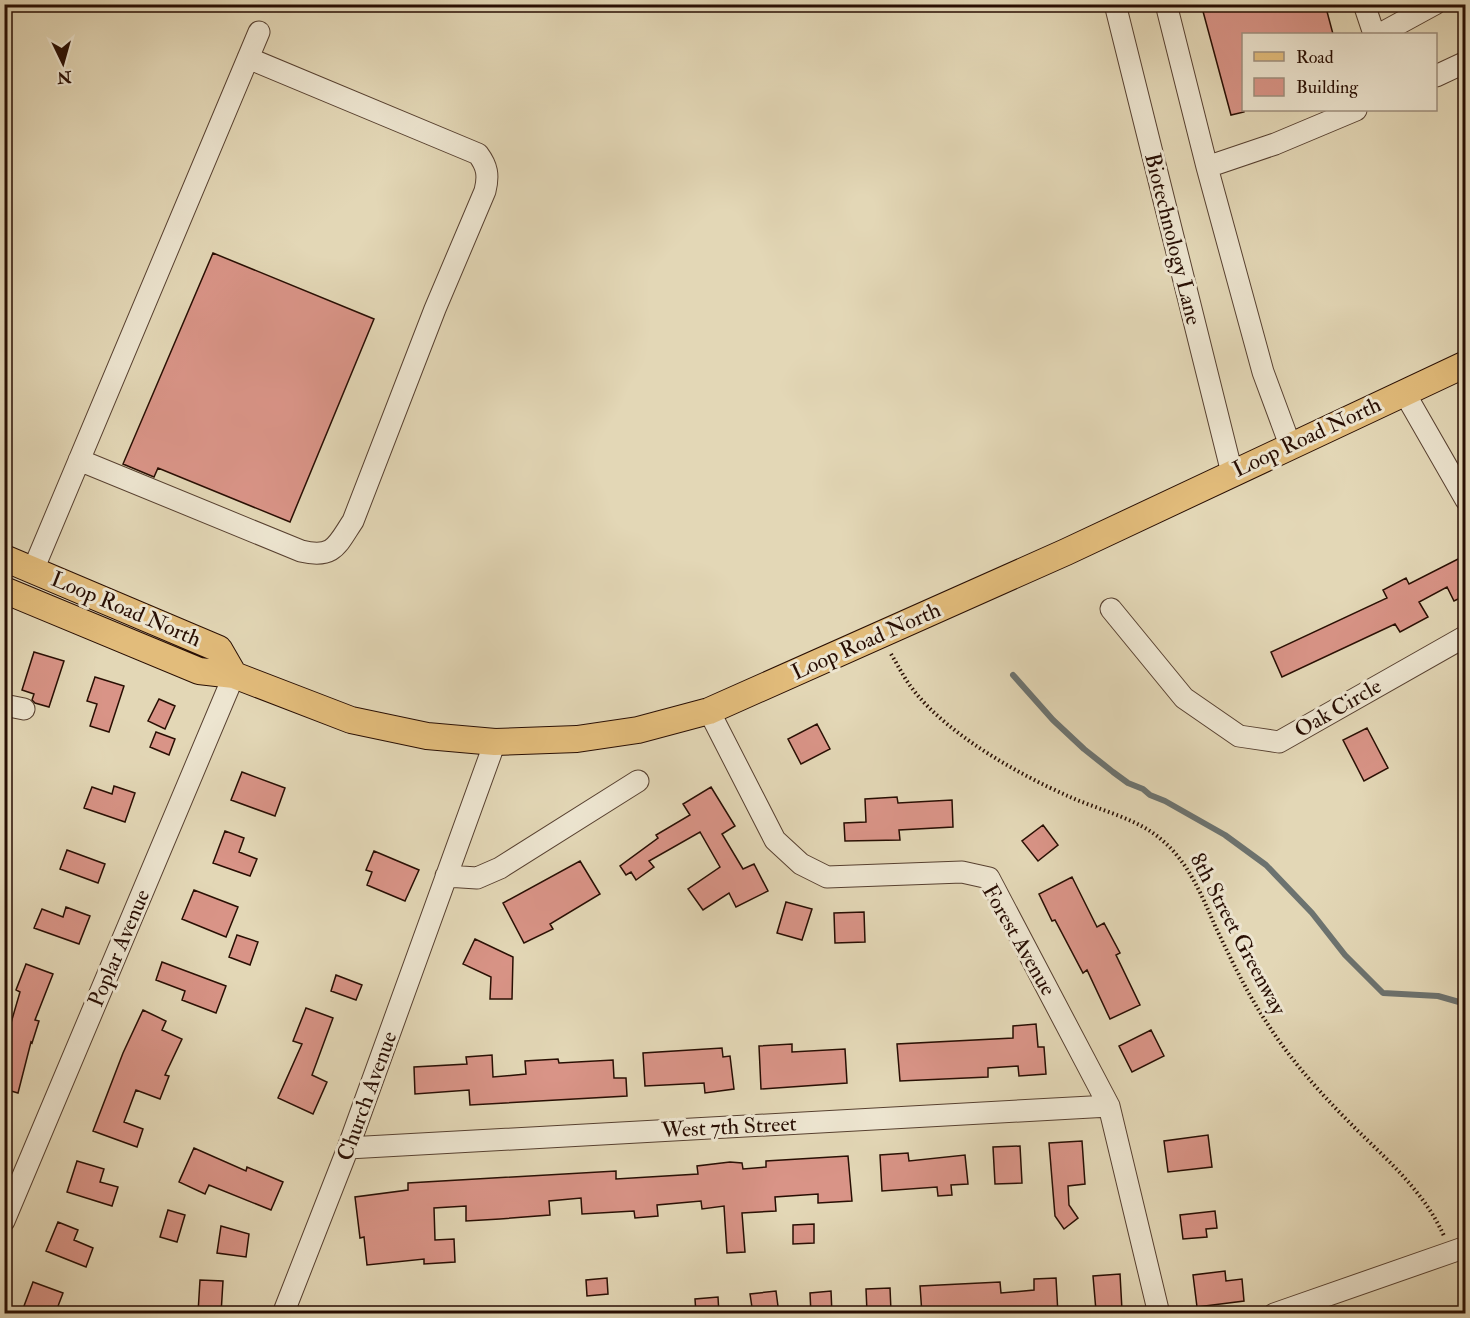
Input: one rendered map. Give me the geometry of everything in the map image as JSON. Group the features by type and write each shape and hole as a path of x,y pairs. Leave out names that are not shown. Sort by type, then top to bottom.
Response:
{"main road":[{"name":"Loop Road North","path":"4,590 199,671 234,675 351,720 427,736 495,742 577,739 638,730 709,711 1066,552 1466,364"},
{"name":"Loop Road North","path":"4,558 219,649 234,675"}],"street":[{"name":"Biotechnology Lane","path":"1115,4 1232,473"},
{"path":"1166,4 1207,167 1263,372 1290,446"},
{"path":"1364,4 1374,33"},
{"path":"1382,33 1435,4"},
{"path":"33,570 259,32"},
{"path":"79,460 290,547 315,555 326,554 332,550 353,520 435,309 485,191 488,174 478,153 248,58"},
{"path":"1437,76 1466,62"},
{"path":"1207,167 1275,144 1354,111"},
{"path":"1404,392 1466,500"},
{"name":"Oak Circle","path":"1111,609 1184,698 1239,736 1279,742 1466,636"},
{"name":"Poplar Avenue","path":"4,1221 234,675"},
{"name":"Forest Avenue","path":"709,711 775,840 801,864 827,878 962,872 989,878 1109,1106 1160,1314"},
{"name":"Church Avenue","path":"283,1314 348,1148 495,742"},
{"path":"446,876 477,878 500,868 638,781"},
{"name":"West 7th Street","path":"348,1148 1109,1106"},
{"path":"1274,1314 1466,1247"}],"path":[{"name":"8th Street Greenway","path":"881,634 908,682 923,702 982,750 1067,796 1145,828 1176,853 1193,879 1233,963 1269,1027 1309,1078 1410,1183 1443,1235"}],"building":[{"path":"1201,4 1325,4 1333,33 1242,33 1242,111 1244,112 1231,115"},
{"path":"213,253 374,319 290,522 158,468 154,477 123,464"},
{"path":"1460,558 1466,568 1466,595 1454,601 1447,587 1419,602 1428,617 1400,632 1395,624 1282,677 1271,652 1387,598 1383,590 1406,578 1409,584"},
{"path":"34,652 64,661 49,707 35,703 32,700 34,694 22,690"},
{"path":"95,677 124,686 109,732 90,726 97,704 87,701"},
{"path":"159,699 175,706 165,729 148,721"},
{"path":"817,724 830,749 801,764 788,739"},
{"path":"1367,728 1388,768 1364,781 1343,740"},
{"path":"156,732 175,739 169,755 150,747"},
{"path":"242,772 285,788 275,816 231,800"},
{"path":"114,786 135,793 125,822 84,808 92,787 112,794"},
{"path":"711,787 735,826 722,834 743,869 754,864 768,891 736,907 729,893 703,910 688,889 720,867 700,832 649,861 654,867 636,880 631,872 626,875 620,866 658,838 656,835 690,815 683,804"},
{"path":"897,797 898,803 952,800 953,827 899,830 900,840 845,841 844,823 866,822 865,799"},
{"path":"1043,825 1058,845 1038,861 1022,841"},
{"path":"225,831 244,838 239,852 257,859 250,876 213,863"},
{"path":"67,850 105,864 98,883 60,869"},
{"path":"374,851 419,870 405,901 367,885 372,872 366,870"},
{"path":"580,861 600,894 550,924 553,929 524,943 503,903"},
{"path":"1072,877 1097,927 1104,923 1120,953 1116,955 1140,1005 1110,1019 1087,970 1083,973 1039,894"},
{"path":"194,890 238,907 226,937 182,919"},
{"path":"786,902 812,909 802,940 777,933"},
{"path":"66,907 90,916 79,944 34,928 42,909 63,917"},
{"path":"864,912 865,942 835,943 834,913"},
{"path":"237,935 258,942 250,965 229,957"},
{"path":"475,939 513,957 512,999 490,999 491,977 463,964"},
{"path":"162,962 226,986 216,1013 182,1000 185,991 156,980"},
{"path":"26,964 53,974 35,1020 39,1021 31,1042 18,1093 4,1089 4,1047 20,992 16,990"},
{"path":"336,975 362,985 356,1000 331,991"},
{"path":"306,1008 333,1018 312,1075 327,1082 313,1114 278,1098 302,1044 293,1041"},
{"path":"143,1010 166,1021 162,1030 182,1039 165,1075 169,1076 160,1099 136,1090 124,1122 143,1129 137,1147 93,1131 123,1053"},
{"path":"1036,1024 1038,1047 1044,1047 1046,1074 1019,1076 1018,1066 988,1068 988,1077 900,1081 897,1044 1013,1038 1013,1026"},
{"path":"1151,1030 1164,1056 1132,1072 1119,1046"},
{"path":"792,1044 792,1052 845,1049 847,1083 761,1089 759,1046"},
{"path":"722,1048 723,1057 730,1056 734,1089 705,1093 704,1083 645,1086 643,1053"},
{"path":"492,1055 493,1077 526,1074 525,1061 558,1059 559,1063 613,1060 614,1078 626,1078 627,1096 470,1105 469,1090 415,1094 414,1067 467,1064 466,1057"},
{"path":"1208,1135 1212,1167 1168,1172 1164,1141"},
{"path":"1082,1141 1085,1184 1068,1186 1069,1205 1078,1218 1064,1229 1055,1216 1049,1143"},
{"path":"1020,1146 1022,1183 995,1184 993,1147"},
{"path":"194,1148 246,1171 247,1167 283,1182 271,1210 209,1185 205,1194 179,1182"},
{"path":"908,1153 909,1161 965,1155 968,1184 951,1185 952,1195 938,1196 937,1187 882,1191 880,1155"},
{"path":"848,1156 852,1201 818,1203 818,1194 775,1197 776,1211 742,1213 745,1252 727,1253 724,1206 702,1209 701,1201 657,1205 658,1216 635,1218 634,1211 582,1214 581,1198 549,1201 550,1215 500,1219 466,1221 466,1206 434,1208 435,1240 454,1239 455,1262 424,1264 424,1259 367,1265 364,1237 360,1238 355,1197 408,1190 408,1183 616,1171 616,1179 698,1174 697,1166 730,1162 742,1163 743,1169 766,1167 766,1161"},
{"path":"77,1161 104,1169 100,1182 118,1187 112,1206 67,1192"},
{"path":"168,1210 185,1215 177,1242 160,1237"},
{"path":"1215,1211 1217,1228 1206,1229 1207,1237 1183,1239 1180,1215"},
{"path":"58,1222 78,1230 74,1240 93,1248 86,1267 46,1251"},
{"path":"814,1224 814,1243 793,1244 793,1225"},
{"path":"221,1226 249,1234 246,1257 217,1253"},
{"path":"1225,1271 1226,1281 1242,1279 1244,1301 1197,1307 1193,1275"},
{"path":"1120,1274 1122,1310 1096,1311 1093,1276"},
{"path":"607,1278 608,1294 587,1296 586,1280"},
{"path":"1056,1278 1058,1314 922,1314 920,1286 1000,1282 1001,1293 1034,1290 1034,1279"},
{"path":"200,1280 223,1281 221,1314 198,1313"},
{"path":"33,1282 63,1293 55,1314 21,1314"},
{"path":"890,1288 891,1311 867,1312 866,1289"},
{"path":"776,1291 779,1314 753,1314 750,1294"},
{"path":"831,1291 832,1314 811,1314 810,1293"},
{"path":"718,1297 719,1314 696,1314 695,1299"}],"waterway":[{"path":"1013,675 1053,720 1113,772 1128,783 1225,835 1266,865 1312,913 1345,955 1383,993 1438,996 1466,1004"}]}
